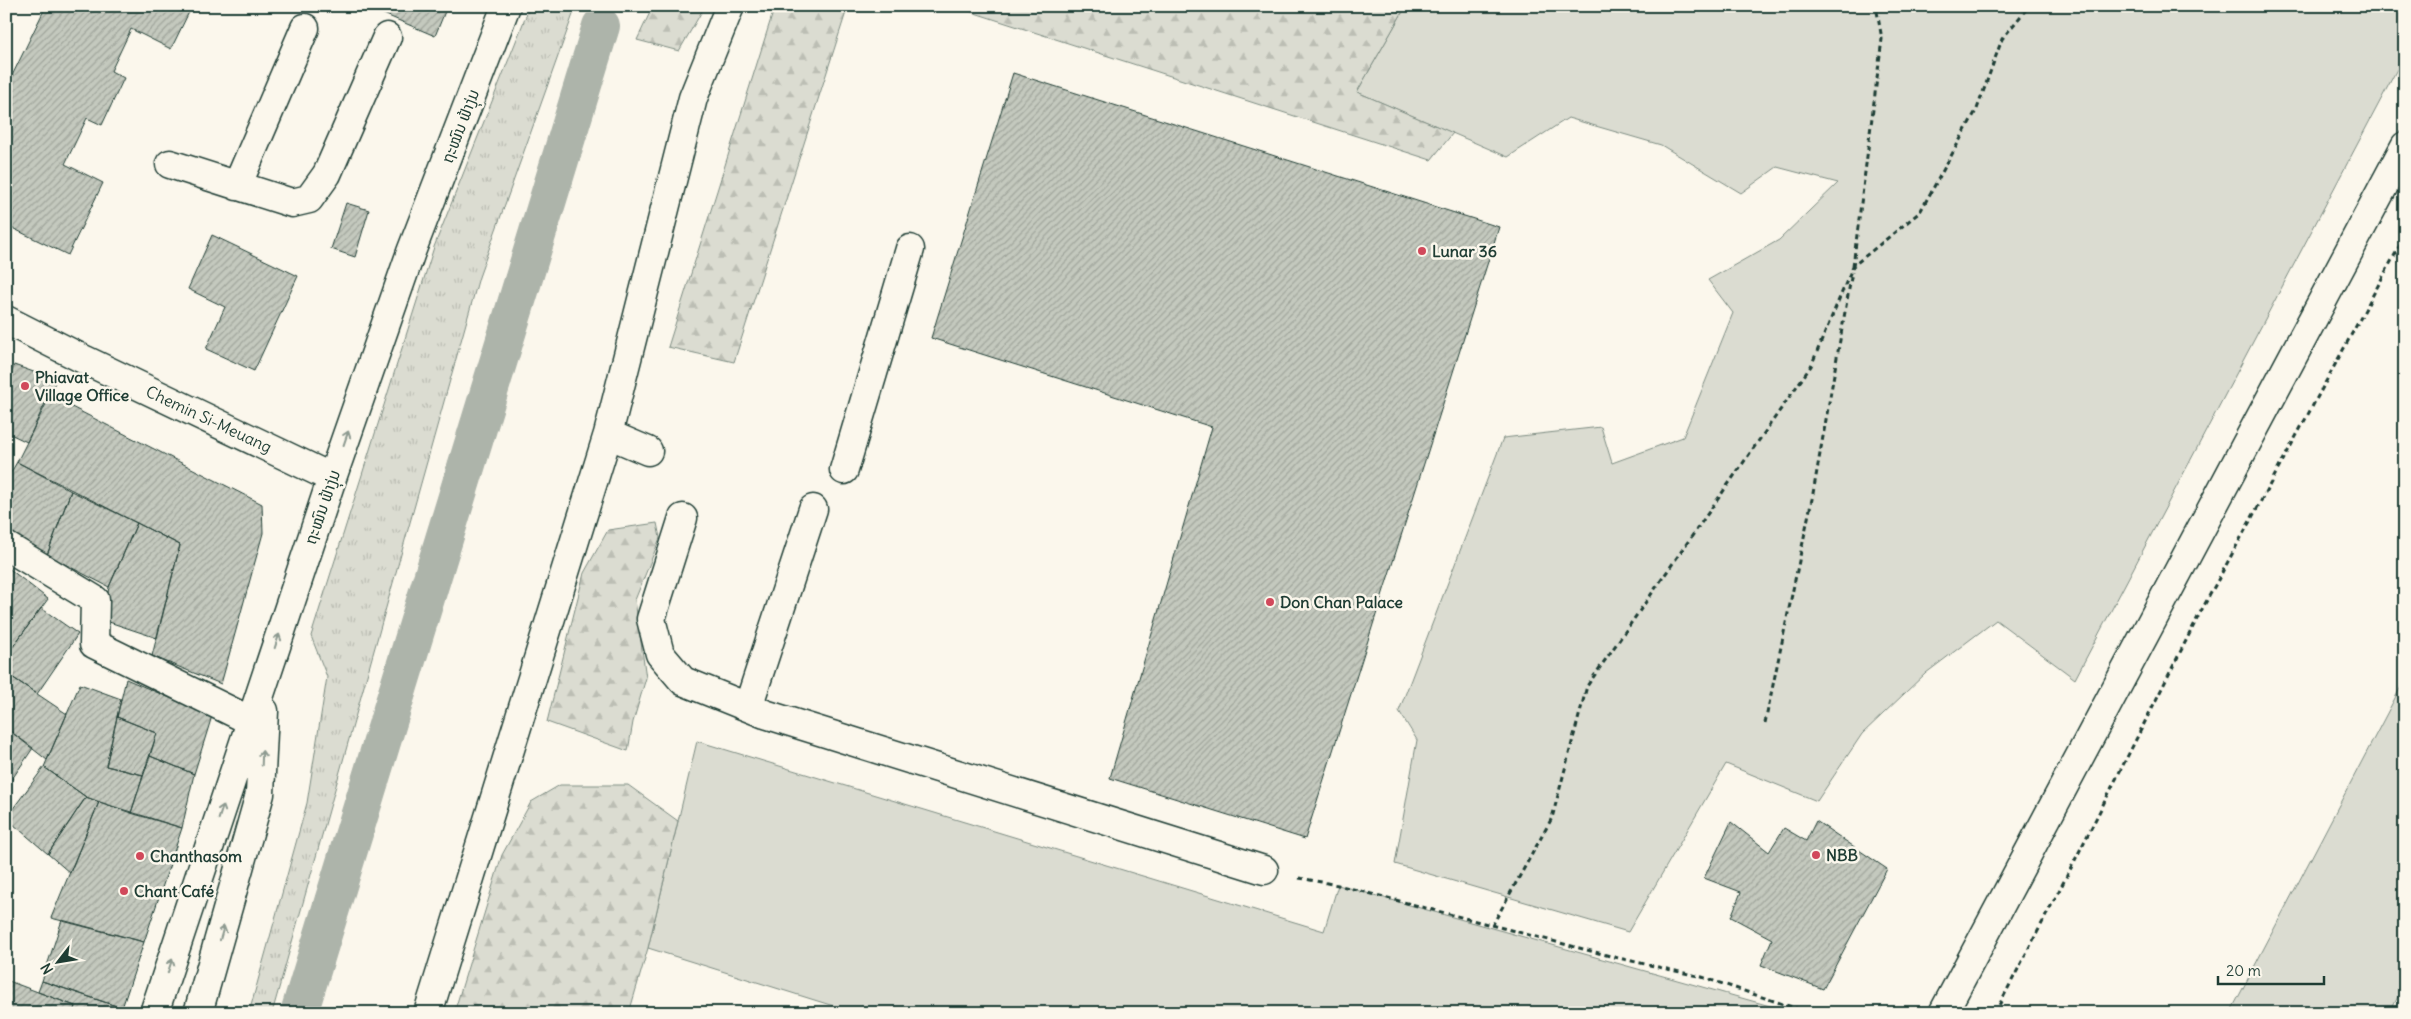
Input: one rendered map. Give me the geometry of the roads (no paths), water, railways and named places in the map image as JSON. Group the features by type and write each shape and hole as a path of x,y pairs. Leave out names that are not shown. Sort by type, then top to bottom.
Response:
{"street":[{"name":"ຖະໝົນ ຟ້າງຸ່ມ","path":"154,1013 332,478 411,252 506,6"},
{"path":"428,1013 608,434 693,98 730,6"},
{"path":"238,186 306,28"},
{"path":"170,164 292,203 309,199 327,174 387,37"},
{"path":"1943,1013 2405,146"},
{"path":"844,470 910,250"},
{"name":"Chemin Si-Meuang","path":"6,320 85,360 332,478"},
{"path":"608,434 648,451"},
{"path":"748,707 813,510"},
{"path":"683,518 651,619 660,654 683,681 748,707 1264,870"},
{"path":"6,546 95,600 94,644 251,721"},
{"path":"198,1013 260,794 265,678"}],"waterway":[{"path":"299,1013 601,26"}],"place":[{"name":"Lunar 36","path":"1422,251"},
{"name":"Phiavat Village Office","path":"25,386"},
{"name":"Don Chan Palace","path":"1270,602"},
{"name":"NBB","path":"1816,855"},
{"name":"Chanthasom","path":"140,856"},
{"name":"Chant Café","path":"124,891"}]}
